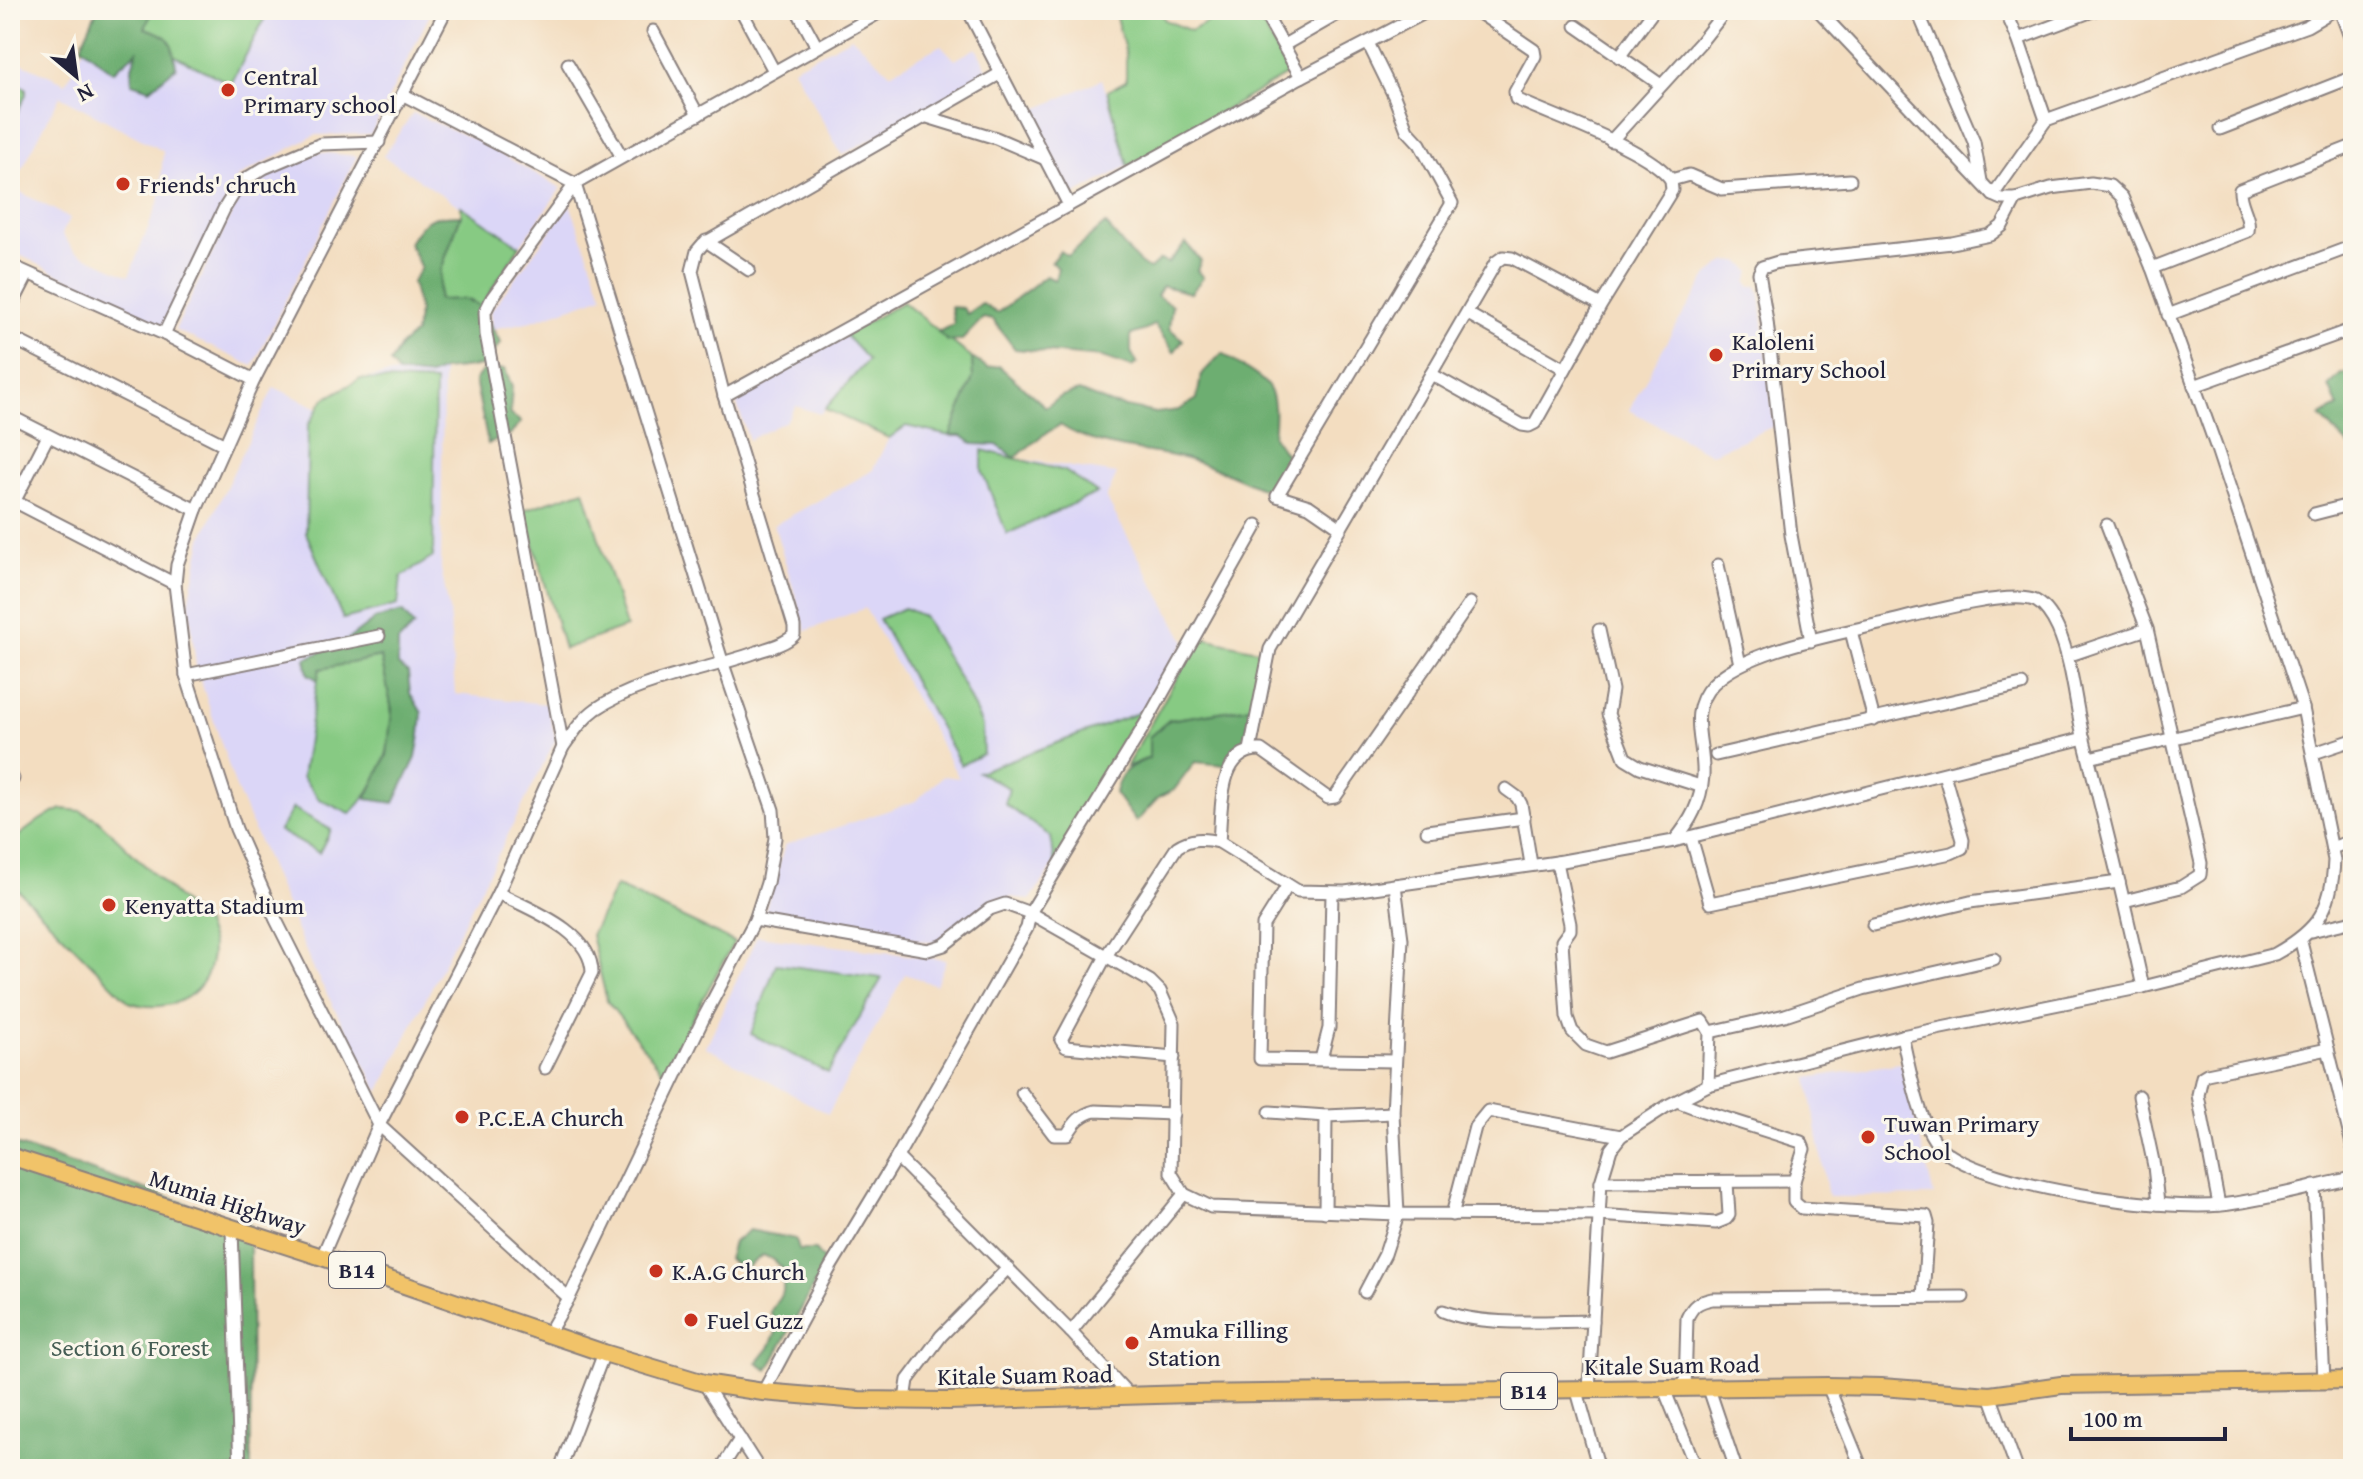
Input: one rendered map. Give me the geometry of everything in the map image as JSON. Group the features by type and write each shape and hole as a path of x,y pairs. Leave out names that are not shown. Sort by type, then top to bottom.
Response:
{"highway":[{"name":"Mumia Highway","path":"10,1156 604,1353 704,1383"},
{"name":"Kitale Suam Road","path":"704,1383 763,1392 859,1400 905,1400 1828,1386 1990,1395 2061,1385 2353,1380"}],"street":[{"path":"446,10 254,380 196,510 177,565 175,584 186,675 236,829 256,878 379,1125 569,1298"},
{"path":"741,10 774,71"},
{"path":"797,10 817,47"},
{"path":"563,747 486,334 485,312 575,184 884,10"},
{"path":"968,10 1069,205"},
{"path":"1263,10 1301,77"},
{"path":"1284,45 1345,10"},
{"path":"724,396 1301,77 1430,10"},
{"path":"1431,374 1529,426 1535,423 1601,305 1672,190 1671,180 1657,165 1516,99 1514,94 1535,56 1534,50 1475,10"},
{"path":"1619,57 1654,10"},
{"path":"1611,141 1726,10"},
{"path":"1599,1469 1583,1390 1593,1321 1601,1182 1611,1149 1621,1136 1708,1085 1902,1036 2143,987 2275,954 2317,923 2329,902 2333,885 2332,848 2303,708 2194,386 2152,268 2122,197 2110,186 2091,183 2066,185 2016,199 1993,195 1818,10"},
{"path":"1917,10 1974,142 1982,183"},
{"path":"2005,10 2046,120"},
{"path":"2018,39 2095,10"},
{"path":"1993,195 2046,120 2292,32 2337,10 2353,45"},
{"path":"1576,26 1661,85"},
{"path":"653,31 698,115"},
{"path":"1341,528 1309,506 1277,496 1452,203 1420,144 1407,130 1368,43"},
{"path":"568,64 622,157"},
{"path":"322,1257 379,1125 498,893 563,747 577,726 594,710 623,694 723,664 791,639 795,632 724,396 692,271 697,251 706,241 1001,73"},
{"path":"2220,129 2353,77"},
{"path":"404,95 575,184 723,664 773,810 775,852 755,920 705,1015 569,1298 548,1334"},
{"path":"924,116 996,138 1043,158"},
{"path":"164,334 224,209 241,182 264,168 321,144 379,142"},
{"path":"2152,268 2248,231 2250,226 2239,196 2240,190 2353,146"},
{"path":"1671,180 1689,175 1722,189 1850,180"},
{"path":"1811,641 1791,535 1759,273 1762,267 1778,262 1952,243 1990,235 2002,226 2016,199"},
{"path":"706,241 749,270"},
{"path":"2168,315 2353,246"},
{"path":"1250,750 1270,649 1496,262 1503,257 1512,258 1601,305"},
{"path":"10,265 164,334 254,380"},
{"path":"10,309 28,274"},
{"path":"1468,314 1565,369"},
{"path":"2194,386 2353,329"},
{"path":"10,337 225,445"},
{"path":"10,416 196,510"},
{"path":"48,436 11,504 175,584"},
{"path":"2314,514 2353,504"},
{"path":"763,1392 822,1281 897,1157 1027,928 1030,913 1147,721 1257,525"},
{"path":"2107,525 2147,629 2201,863 2200,875 2181,887 2124,901"},
{"path":"1718,565 1740,664"},
{"path":"1674,841 1696,809 1703,774 1696,718 1703,697 1710,687 1740,664 1758,655 1927,612 2019,597 2032,599 2048,610 2067,656 2143,987"},
{"path":"1219,842 1226,778 1233,763 1250,750 1261,750 1328,798 1335,797 1470,603"},
{"path":"2067,656 2147,629"},
{"path":"1599,630 1612,690 1612,700 1607,709 1625,758 1640,767 1700,786"},
{"path":"1851,631 1874,720"},
{"path":"186,675 379,636"},
{"path":"1716,755 2022,685"},
{"path":"2089,758 2303,708"},
{"path":"1174,1057 1066,1047 1062,1044 1062,1034 1106,956 1177,847 1192,839 1219,842 1288,885 1309,894 1332,893 1557,862 1674,841 2084,738"},
{"path":"2314,753 2353,740"},
{"path":"1691,837 1710,903 1951,853 1962,848 1963,840 1944,774"},
{"path":"1506,789 1517,797 1524,818 1531,864"},
{"path":"1427,831 1524,818"},
{"path":"2332,848 2353,840"},
{"path":"1557,862 1570,924 1570,930 1562,941 1567,1017 1572,1031 1586,1045 1606,1052 1703,1021 1710,1032 1708,1085"},
{"path":"1873,925 1970,902 2119,882"},
{"path":"1288,885 1263,925 1260,1059 1395,1061"},
{"path":"1365,1292 1385,1254 1398,1214 1393,1113 1402,939 1395,885"},
{"path":"498,893 557,923 586,949 592,962 592,973 545,1068"},
{"path":"1321,1059 1329,1028 1332,893"},
{"path":"755,920 928,950 944,945 990,909 1005,904 1030,913 1150,981 1160,991 1174,1023 1171,1173 1184,1194 1220,1210 1598,1215 1716,1223 1729,1215 1727,1182"},
{"path":"2304,935 2353,921"},
{"path":"2304,935 2353,1148"},
{"path":"1710,1032 1762,1021 1863,989 1994,959"},
{"path":"1902,1036 1921,1110 1930,1133 1942,1149 1972,1166 2032,1185 2158,1204 2219,1205 2353,1178"},
{"path":"2219,1205 2198,1095 2202,1077 2328,1049"},
{"path":"1022,1093 1054,1135 1067,1135 1076,1121 1095,1111 1173,1114"},
{"path":"2139,1096 2154,1166 2158,1204"},
{"path":"1677,1101 1801,1142 1804,1149 1794,1181 1794,1202 1808,1211 1926,1216 1923,1297"},
{"path":"1452,1215 1475,1127 1488,1111 1621,1136"},
{"path":"1270,1112 1326,1116 1393,1113"},
{"path":"1325,1212 1326,1116"},
{"path":"897,1157 1071,1332 1132,1398"},
{"path":"1601,1182 1794,1181"},
{"path":"2314,1186 2324,1380"},
{"path":"1071,1332 1184,1194"},
{"path":"232,1229 240,1469"},
{"path":"905,1400 908,1380 941,1336 1008,1268"},
{"path":"1685,1389 1687,1318 1699,1302 1712,1299 1963,1297"},
{"path":"1443,1311 1471,1319 1593,1321"},
{"path":"560,1469 604,1353"},
{"path":"704,1383 759,1469"},
{"path":"1828,1386 1862,1469"},
{"path":"1664,1389 1693,1460 1693,1469"},
{"path":"1709,1389 1736,1469"},
{"path":"1990,1395 2017,1469"},
{"path":"721,1469 740,1439"}],"shaded area":[{"name":"Central Primary school","path":"102,10 432,10 371,134 315,135 238,177 162,326 10,250 10,58 66,83","holes":["60,96 163,151 160,198 129,276 74,251 62,234 70,218 12,188"]},
{"path":"852,37 890,73 941,45 955,60 976,48 990,74 842,155 793,68"},
{"path":"1102,79 1128,166 1070,197 1031,112"},
{"path":"413,113 478,141 561,188 520,246 383,156"},
{"path":"316,152 357,156 253,366 175,330 243,190 271,169"},
{"path":"570,204 603,296 532,321 492,329 490,312"},
{"path":"1740,261 1751,272 1747,282 1751,287 1757,286 1760,294 1774,426 1711,454 1629,410 1708,275 1725,262"},
{"path":"845,335 868,360 820,414 796,406 786,421 749,440 735,398"},
{"path":"443,370 441,569 449,610 455,694 546,704 556,739 379,1092 313,968 235,785 196,666 189,603 202,538 274,387 318,408 323,400 360,379 398,373 430,376"},
{"path":"906,426 962,436 973,444 997,445 1015,458 1117,474 1106,498 1185,641 1149,709 979,772 1009,788 1005,804 1051,837 1055,864 1030,900 1011,897 937,943 763,917 785,845 916,801 943,776 959,778 865,608 806,631 774,525 872,471 889,438"},
{"path":"757,936 946,960 936,985 905,974 828,1114 706,1047"},
{"name":"Tuwan Primary School","path":"1901,1063 1934,1196 1828,1197 1808,1078"}],"green space":[{"path":"97,10 153,10 145,28 169,40 176,67 150,89 132,83 132,67 137,51 113,72 81,46"},
{"path":"132,10 269,10 231,84 123,30"},
{"path":"1114,10 1159,10 1165,20 1191,31 1229,10 1256,10 1288,74 1128,166 1107,91 1126,81 1126,54"},
{"path":"10,81 26,88 26,94 10,127"},
{"path":"461,206 520,246 480,308 466,300 438,301 441,270 461,215"},
{"path":"461,215 441,270 438,300 463,299 477,304 501,343 482,366 443,370 430,376 398,373 390,363 401,345 415,333 419,311 412,282 421,268 409,243 430,219"},
{"path":"1105,224 1133,256 1150,269 1160,260 1168,263 1186,243 1201,261 1197,270 1203,278 1191,293 1163,286 1157,296 1172,305 1169,328 1183,340 1174,352 1154,324 1131,335 1131,352 1137,363 1132,367 1102,357 1015,349 993,320 983,318 962,340 947,341 938,332 954,324 951,307 963,308 967,314 982,304 997,313 1046,276 1055,280 1058,268 1051,262 1060,251 1068,256"},
{"path":"903,302 972,358 973,378 950,436 906,426 889,438 825,409 868,360 845,335"},
{"path":"1222,353 1258,377 1271,392 1275,417 1273,436 1291,462 1273,493 1198,462 1101,443 1060,425 1015,458 997,445 973,444 962,436 950,436 973,378 972,358 988,368 999,366 1046,407 1062,396 1079,391 1111,404 1156,413 1179,410 1197,399 1201,375"},
{"path":"505,369 512,387 510,414 521,422 511,434 488,444 475,380 483,370"},
{"path":"2353,373 2353,450 2320,416 2338,407 2329,386 2341,374"},
{"path":"360,379 435,382 433,557 401,577 398,605 343,619 306,533 308,426 323,400"},
{"path":"982,450 1065,471 1097,493 1007,534 982,471"},
{"path":"584,490 626,627 564,649 524,510"},
{"path":"904,608 923,616 982,725 983,754 961,765 879,619"},
{"path":"402,612 414,626 398,642 398,665 408,673 410,693 422,713 416,758 394,803 366,799 387,755 392,710 381,657 320,669 318,680 308,674 305,659 347,640 375,619"},
{"path":"1200,637 1265,652 1251,707 1169,720 1149,758 1126,767"},
{"path":"381,657 391,706 390,736 376,779 350,814 319,799 302,777 319,669"},
{"path":"1251,707 1246,739 1225,765 1195,762 1174,790 1159,797 1136,822 1115,793 1119,779 1126,770 1149,758 1149,737 1169,720"},
{"path":"1149,709 1055,864 1051,837 1005,804 1009,788 978,772"},
{"path":"293,808 331,830 319,853 279,831"},
{"name":"Kenyatta Stadium","path":"62,809 81,811 97,819 205,924 212,944 210,964 205,978 186,998 159,1006 129,1002 13,885 10,857 17,837 41,819"},
{"path":"616,886 734,942 663,1072 607,1001 591,935"},
{"path":"776,964 882,978 828,1073 751,1034"},
{"name":"Section 6 Forest","path":"10,1143 250,1225 251,1469 10,1469"},
{"path":"749,1230 796,1239 799,1250 815,1250 826,1263 768,1370 757,1363 769,1348 778,1328 770,1312 783,1292 784,1270 763,1255 744,1269 728,1259 733,1242"}],"place":[{"name":"Central Primary school","path":"228,90"},
{"name":"Friends' chruch","path":"123,184"},
{"name":"Kaloleni Primary School","path":"1716,355"},
{"name":"Kenyatta Stadium","path":"109,905"},
{"name":"P.C.E.A Church","path":"462,1117"},
{"name":"Tuwan Primary School","path":"1868,1137"},
{"name":"K.A.G Church","path":"656,1271"},
{"name":"Fuel Guzz","path":"691,1320"},
{"name":"Amuka Filling Station","path":"1132,1343"}]}
